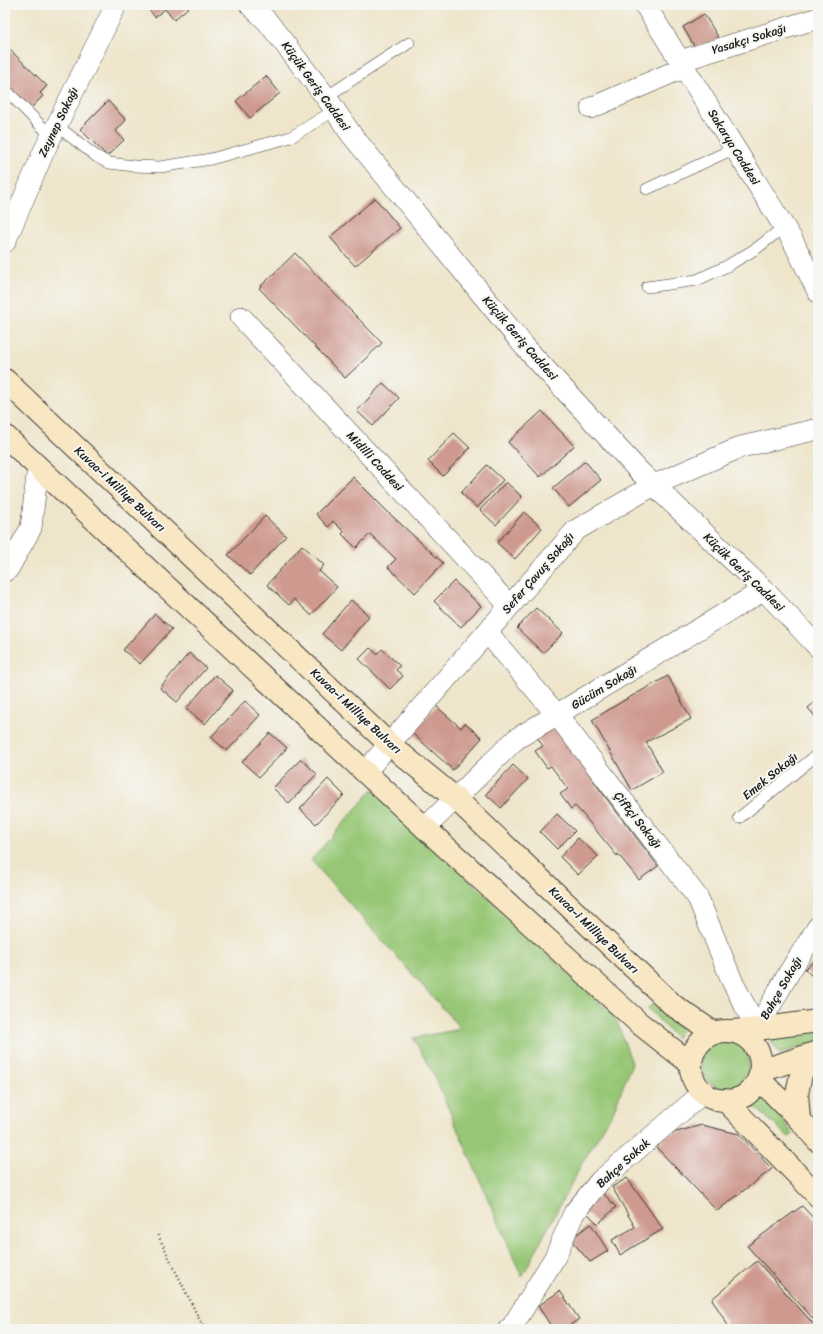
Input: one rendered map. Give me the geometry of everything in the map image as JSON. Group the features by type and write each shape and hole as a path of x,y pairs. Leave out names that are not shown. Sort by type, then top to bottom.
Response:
{"main road":[{"name":"Kuvaa-i Milliye Bulvarı","path":"5,380 390,744 455,798 674,1006 721,1032"},
{"path":"5,436 425,828 639,1023 691,1064"},
{"path":"721,1032 740,1033 750,1040 757,1049 761,1060 760,1075 753,1088 745,1095 735,1099 725,1100 714,1098 704,1092 697,1084 693,1075 691,1064 693,1054 705,1038 721,1032 818,1021"},
{"path":"760,1075 814,1054"},
{"path":"799,1119 797,1094 801,1074 814,1054"},
{"path":"760,1075 818,1141"},
{"path":"725,1100 818,1196"}],"street":[{"name":"Zeynep Sokağı","path":"5,242 54,130 116,5"},
{"name":"Küçük Geriş Caddesi","path":"250,5 267,21 331,103 351,134 525,347 639,471 764,590 818,647"},
{"name":"Sakarya Caddesi","path":"645,5 784,227 818,292"},
{"name":"Yasakçı Sokağı","path":"591,108 682,64 818,18"},
{"name":"Midilli Caddesi","path":"241,317 510,605"},
{"name":"Sefer Çavuş Sokağı","path":"365,772 576,530 654,485 741,447 818,429"},
{"path":"5,571 8,569 31,528 38,467"},
{"name":"Gücüm Sokağı","path":"425,828 516,739 764,590"},
{"name":"Çiftçi Sokağı","path":"487,632 557,715 698,898 733,983 756,1029"},
{"name":"Bahçe Sokağı","path":"756,1029 818,927"},
{"name":"Bahçe Sokak","path":"509,1329 512,1327 555,1257 574,1213 600,1180 704,1092"}],"lane":[{"path":"5,88 54,130 97,157 109,163 134,166 160,166 211,159 291,137 331,103 409,43"},
{"path":"647,189 735,148"},
{"path":"647,287 697,280 727,266 757,248 784,227"},
{"name":"Emek Sokağı","path":"739,818 818,754"}],"path":[{"path":"158,1235 204,1329"}],"green space":[{"path":"373,789 615,1017 632,1063 613,1112 580,1167 522,1277 433,1073 413,1038 461,1029 311,860"},
{"path":"652,1004 682,1028 676,1038 648,1008"},
{"path":"818,1028 818,1041 780,1054 767,1036"},
{"path":"725,1040 734,1042 742,1047 747,1055 749,1064 747,1073 742,1081 734,1086 725,1088 716,1086 708,1081 703,1073 701,1064 703,1055 708,1047 716,1042"},
{"path":"762,1091 793,1134 789,1137 749,1102"}],"building":[{"path":"145,5 191,5 174,20 165,9 155,17"},
{"path":"704,14 720,40 694,46 683,27"},
{"path":"5,45 47,86 40,93 43,96 30,109 5,85"},
{"path":"266,76 280,93 250,118 236,101"},
{"path":"108,101 126,120 116,131 124,140 107,156 80,129"},
{"path":"375,198 400,228 355,266 330,237"},
{"path":"295,253 382,343 345,378 259,288"},
{"path":"383,383 399,398 373,426 357,411"},
{"path":"542,411 574,446 540,477 508,442"},
{"path":"454,433 470,448 443,476 428,461"},
{"path":"585,461 601,480 569,507 553,488"},
{"path":"487,465 503,480 477,508 461,493"},
{"path":"353,477 443,563 415,593 388,567 396,559 370,534 356,548 342,534 344,532 333,521 328,527 316,514"},
{"path":"506,482 522,497 496,525 480,510"},
{"path":"524,512 542,528 515,559 497,543"},
{"path":"265,516 286,536 250,575 228,555"},
{"path":"302,545 324,565 319,571 337,587 311,615 294,599 289,605 267,585"},
{"path":"454,581 481,606 461,627 434,601"},
{"path":"351,600 369,616 341,650 322,634"},
{"path":"536,608 563,633 543,653 517,628"},
{"path":"155,614 172,629 140,664 123,650"},
{"path":"370,648 377,654 382,649 400,666 396,670 403,676 390,689 359,659"},
{"path":"189,653 206,668 177,702 160,688"},
{"path":"215,675 233,690 205,724 186,709"},
{"path":"668,676 691,719 646,742 663,772 632,790 592,720"},
{"path":"818,699 818,720 808,708"},
{"path":"245,701 260,715 227,751 211,737"},
{"path":"436,706 461,728 465,723 482,738 453,770 412,733"},
{"path":"555,725 603,794 658,866 639,880 581,812 575,806 571,809 560,794 568,789 551,766 547,768 535,751 543,746 537,737"},
{"path":"270,733 287,748 259,777 242,762"},
{"path":"301,759 317,774 289,803 273,788"},
{"path":"513,765 528,779 501,808 486,794"},
{"path":"328,779 344,795 316,824 300,809"},
{"path":"557,814 575,831 557,849 540,832"},
{"path":"578,838 598,856 578,875 560,857"},
{"path":"818,957 818,982 805,969"},
{"path":"702,1125 739,1134 772,1169 717,1211 657,1148 665,1135"},
{"path":"627,1178 663,1229 620,1255 612,1240 635,1227 612,1187"},
{"path":"603,1193 616,1207 598,1224 584,1210"},
{"path":"802,1206 818,1223 818,1324 747,1246"},
{"path":"591,1224 608,1251 590,1262 570,1239"},
{"path":"757,1261 818,1329 730,1329 712,1299"},
{"path":"560,1291 579,1319 564,1329 553,1329 538,1306"}]}
